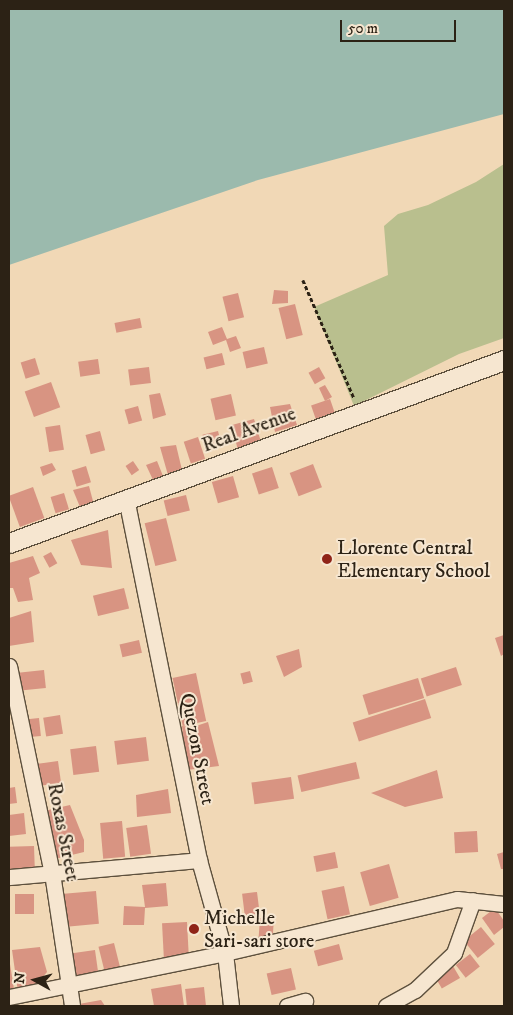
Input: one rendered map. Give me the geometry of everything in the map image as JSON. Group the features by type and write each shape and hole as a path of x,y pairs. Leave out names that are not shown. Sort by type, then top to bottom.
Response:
{"street":[{"name":"Real Avenue","path":"9,543 126,498 361,414 504,360"},
{"name":"Quezon Street","path":"126,498 199,860 225,953 231,1006"},
{"name":"Roxas Street","path":"9,666 52,873 72,1006"},
{"path":"9,877 199,860"},
{"path":"9,997 68,987 225,953 457,899 504,904"},
{"path":"386,1006 415,990 454,953 469,918 472,900"},
{"path":"287,1006 305,1001"}],"path":[{"path":"303,280 361,414"}],"green space":[{"path":"504,164 504,338 459,354 354,406 314,307 388,275 384,226 398,214 428,205 476,182"}],"shaded area":[{"path":"9,9 504,9 504,114 258,180 9,265"}],"building":[{"path":"274,290 288,291 288,303 272,304"},
{"path":"238,293 244,317 229,321 222,297"},
{"path":"295,304 303,335 286,339 279,308"},
{"path":"140,318 142,328 116,333 114,323"},
{"path":"222,327 227,339 236,336 241,348 230,352 226,340 213,345 208,332"},
{"path":"264,347 268,364 246,369 243,352"},
{"path":"222,353 225,365 206,369 204,358"},
{"path":"35,358 40,374 26,379 21,362"},
{"path":"98,359 100,374 80,377 78,362"},
{"path":"149,367 151,383 130,385 128,370"},
{"path":"319,367 325,378 315,384 309,373"},
{"path":"51,382 60,407 34,417 25,392"},
{"path":"325,385 332,397 325,401 319,388"},
{"path":"160,393 166,415 153,419 149,395"},
{"path":"231,394 236,415 215,420 211,399"},
{"path":"330,399 337,419 318,425 311,406"},
{"path":"290,404 297,425 275,432 270,407"},
{"path":"138,406 142,420 129,424 125,410"},
{"path":"254,419 261,442 238,451 232,425"},
{"path":"60,425 64,450 49,452 45,427"},
{"path":"100,431 105,450 91,454 86,435"},
{"path":"218,431 222,447 206,450 202,435"},
{"path":"198,437 205,459 191,464 184,442"},
{"path":"176,445 182,470 168,475 160,447"},
{"path":"133,461 139,470 132,475 126,466"},
{"path":"157,461 163,476 154,482 146,465"},
{"path":"52,463 56,470 43,476 40,467"},
{"path":"313,464 322,487 299,496 290,473"},
{"path":"86,466 91,482 77,487 72,470"},
{"path":"272,467 279,488 259,494 252,473"},
{"path":"233,476 239,497 218,503 212,482"},
{"path":"89,486 94,505 80,507 73,490"},
{"path":"33,487 44,518 20,527 9,496"},
{"path":"64,493 69,509 56,513 51,497"},
{"path":"186,495 190,511 168,516 164,501"},
{"path":"166,518 177,561 155,566 145,523"},
{"path":"108,530 112,568 81,565 71,540"},
{"path":"51,552 57,563 49,568 43,556"},
{"path":"33,556 40,573 29,578 33,600 18,602 13,588 9,588 9,563"},
{"path":"124,588 129,608 98,616 93,596"},
{"path":"31,611 34,642 9,646 9,618"},
{"path":"504,635 504,654 501,656 495,638"},
{"path":"139,640 142,653 122,657 120,644"},
{"path":"299,649 302,667 284,677 276,656"},
{"path":"456,667 462,685 427,697 421,678"},
{"path":"44,670 46,688 13,691 11,673"},
{"path":"250,671 253,682 243,684 240,674"},
{"path":"196,673 206,721 183,726 173,678"},
{"path":"418,678 424,698 369,715 363,695"},
{"path":"425,699 431,718 359,742 353,722"},
{"path":"60,715 63,734 46,736 43,718"},
{"path":"39,718 41,736 27,737 25,719"},
{"path":"208,722 219,766 187,770 182,726 193,727"},
{"path":"146,737 149,761 117,765 114,741"},
{"path":"96,746 99,772 73,775 70,749"},
{"path":"58,761 61,783 37,786 34,764"},
{"path":"356,762 360,779 301,792 298,775"},
{"path":"437,770 443,798 405,807 371,793"},
{"path":"291,777 294,799 254,804 251,783"},
{"path":"15,787 17,803 9,804 9,788"},
{"path":"168,789 171,813 137,817 136,795"},
{"path":"70,805 84,840 84,852 51,860 44,811"},
{"path":"24,813 26,834 9,836 9,815"},
{"path":"122,821 125,857 103,859 100,823"},
{"path":"147,825 151,854 130,857 126,828"},
{"path":"477,831 478,852 455,853 454,832"},
{"path":"34,846 35,869 10,870 9,847"},
{"path":"335,852 338,868 316,872 313,856"},
{"path":"504,852 504,869 501,869 497,854"},
{"path":"389,864 399,898 370,906 360,872"},
{"path":"166,883 168,906 145,908 144,925 123,925 124,906 145,907 142,885"},
{"path":"344,886 350,914 328,919 322,891"},
{"path":"96,891 99,924 64,927 61,894"},
{"path":"257,892 260,916 245,918 242,894"},
{"path":"15,894 34,894 34,914 15,914"},
{"path":"495,908 504,921 504,927 494,935 482,918"},
{"path":"260,918 274,919 273,939 259,938"},
{"path":"187,922 189,957 164,958 162,923"},
{"path":"481,927 495,944 478,958 464,941"},
{"path":"114,943 120,967 105,971 98,947"},
{"path":"339,944 343,959 318,966 314,951"},
{"path":"40,947 47,972 35,986 18,992 12,950"},
{"path":"95,950 99,977 76,980 72,953"},
{"path":"470,954 480,967 466,978 456,965"},
{"path":"9,958 14,989 9,989"},
{"path":"453,966 460,978 442,989 435,976"},
{"path":"291,968 296,989 272,995 267,974"},
{"path":"181,984 184,1006 154,1006 151,989"},
{"path":"204,987 206,1006 187,1006 185,989"},
{"path":"101,1000 105,1006 79,1006 79,1004"}],"place":[{"name":"Llorente Central Elementary School","path":"327,559"},
{"name":"Michelle Sari-sari store","path":"194,929"}]}
